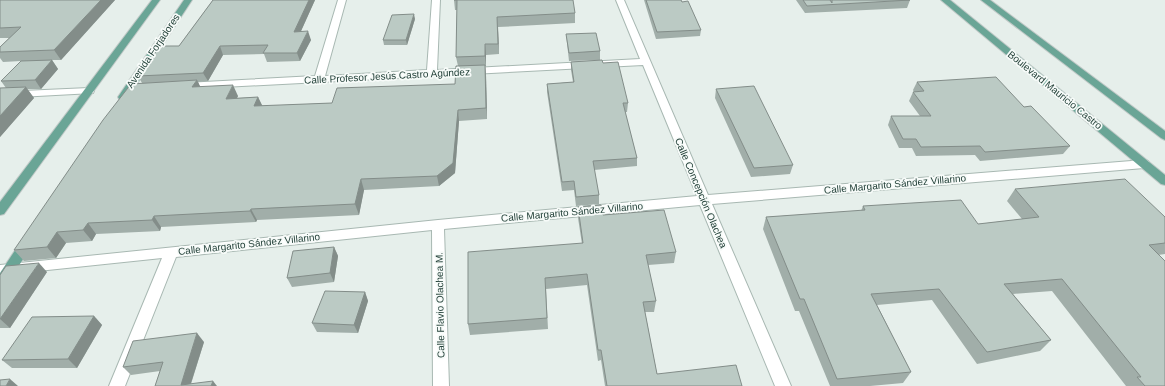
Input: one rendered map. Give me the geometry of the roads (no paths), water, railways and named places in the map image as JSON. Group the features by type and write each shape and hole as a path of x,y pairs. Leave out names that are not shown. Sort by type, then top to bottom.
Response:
{"main road":[{"path":"0,211 156,0"},
{"name":"Avenida Forjadores","path":"119,103 188,0"},
{"name":"Boulevard Mauricio Castro","path":"945,0 1165,181"},
{"path":"985,0 1165,136"},
{"path":"0,284 5,270 31,236"}],"street":[{"path":"320,79 342,0"},
{"path":"432,74 436,0"},
{"name":"Calle Concepción Olachea","path":"620,0 783,386"},
{"name":"Calle Profesor Jesús Castro Agúndez","path":"174,87 647,62"},
{"path":"127,90 143,89"},
{"path":"0,95 89,90"},
{"name":"Calle Margarito Sández Villarino","path":"5,270 438,225 704,200 1144,164"},
{"name":"Calle Flavio Olachea M.","path":"438,225 441,386"},
{"path":"117,386 171,252"}]}
